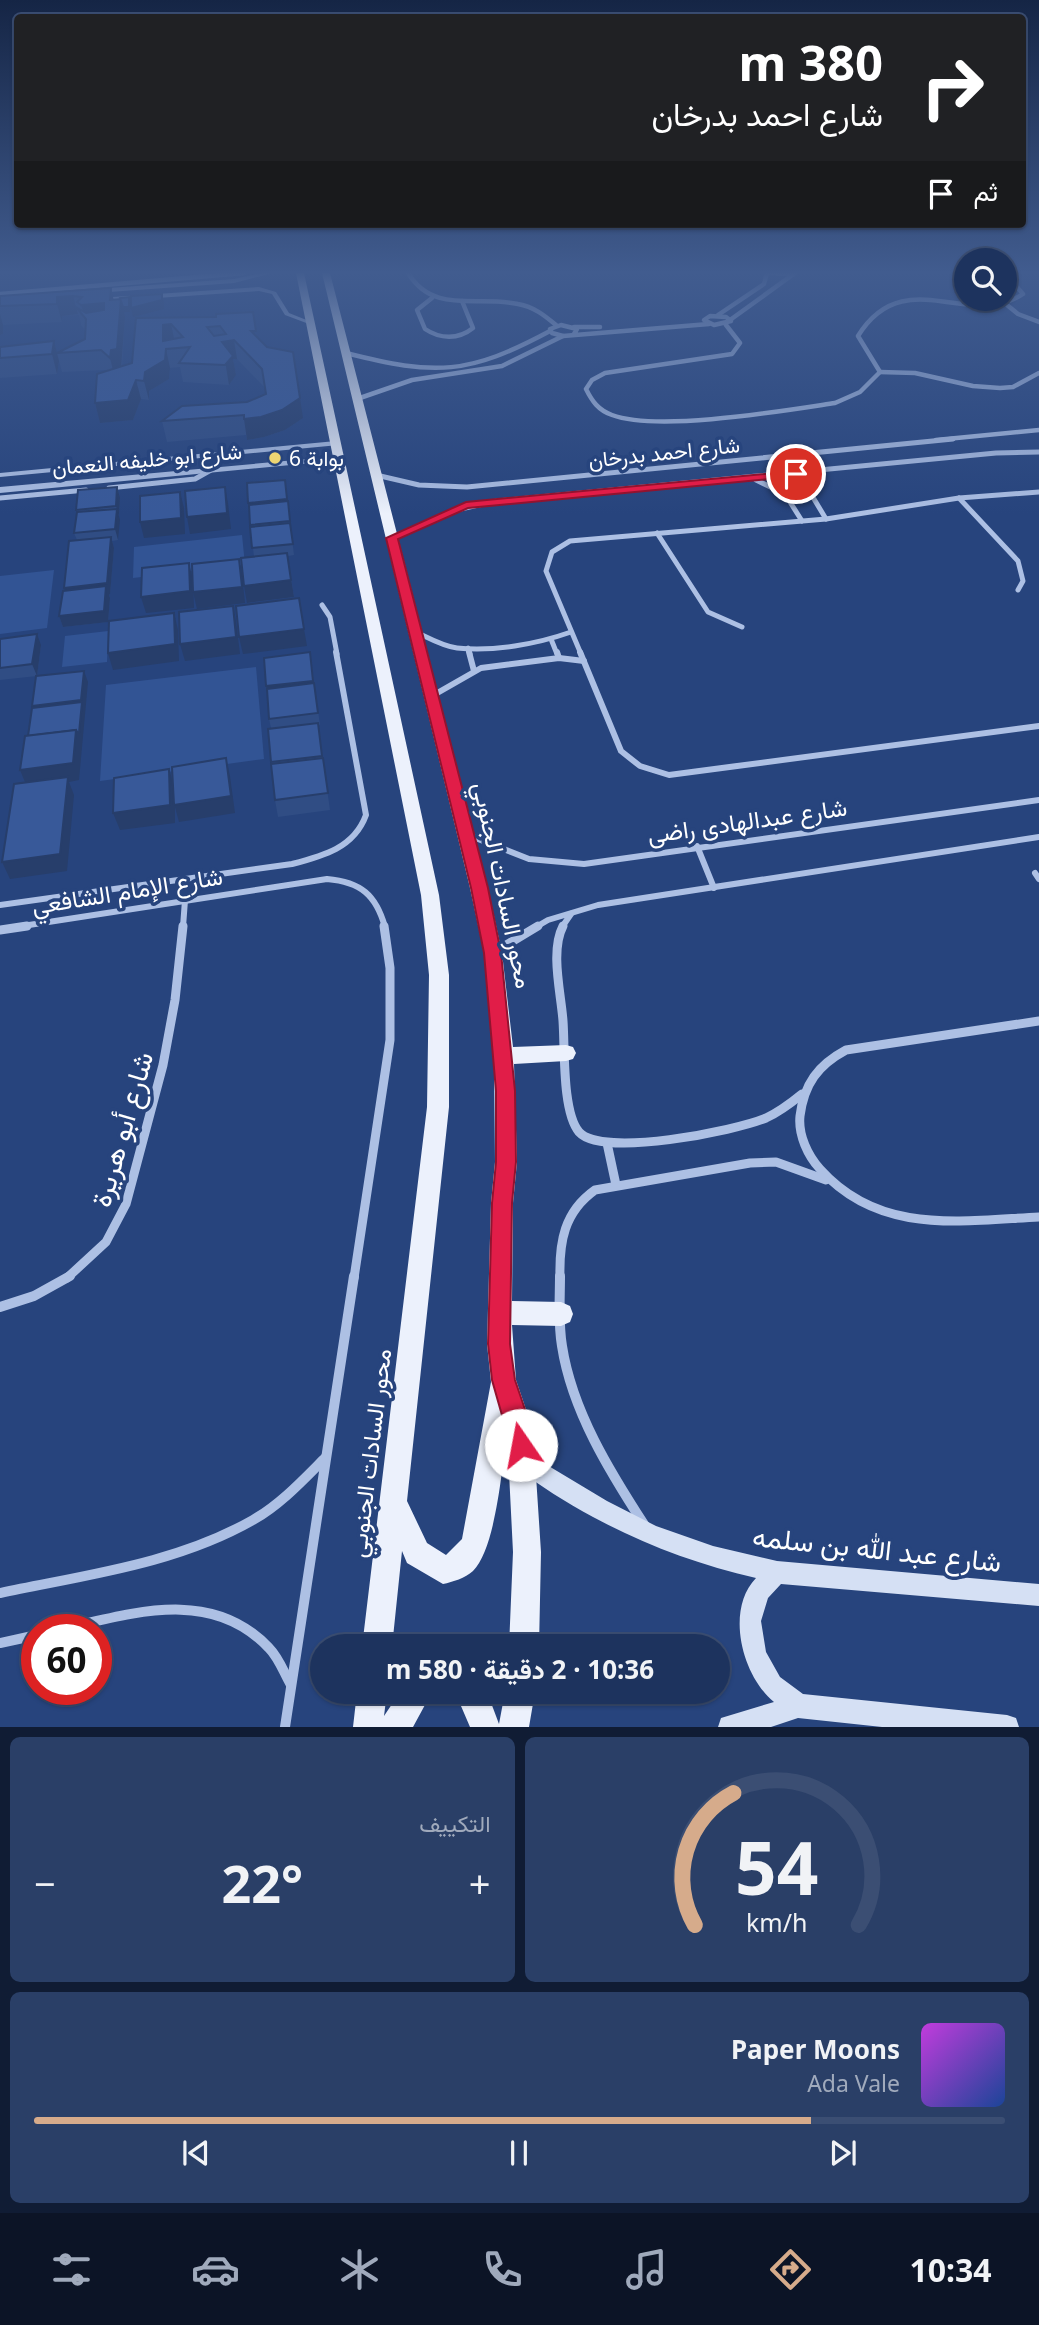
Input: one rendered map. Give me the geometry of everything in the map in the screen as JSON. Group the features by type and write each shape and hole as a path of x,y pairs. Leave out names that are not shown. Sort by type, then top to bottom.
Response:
{"main road":[{"name":"محور السادات الجنوبي","path":"317,354 430,895 439,975 438,1107 378,1634"},
{"name":"محور السادات الجنوبي","path":"346,354 493,953 504,1056 506,1162 501,1236 502,1313 499,1344 503,1380 520,1430 527,1552 524,1634"},
{"path":"504,1056 566,1053"},
{"path":"502,1313 561,1314"},
{"path":"393,1500 417,1553 443,1570 457,1568 475,1544 503,1380"},
{"name":"شارع عبد الله بن سلمه","path":"522,1461 598,1509 652,1535 713,1557 777,1572 1039,1595"},
{"path":"777,1572 758,1592 750,1621 754,1655 772,1685 798,1706"},
{"path":"368,1727 371,1704"},
{"path":"395,1727 409,1704"},
{"path":"477,1704 485,1727"},
{"path":"514,1727 518,1704"},
{"path":"730,1727 798,1706 1007,1727"}],"street":[{"path":"349,354 424,369 491,361 506,354"},
{"path":"357,399 400,383 509,364 529,354"},
{"path":"732,354 605,373 592,380 586,389 589,399 599,409 617,416 639,421 676,420 835,403 860,392 880,372 915,373 973,386 1000,388 1013,387 1039,373"},
{"path":"869,354 880,372"},
{"path":"454,367 457,374"},
{"path":"424,369 427,378"},
{"name":"شارع احمد بدرخان","path":"376,475 419,485 467,487 1039,430"},
{"name":"شارع ابو خليفه النعمان","path":"0,475 231,453 338,451"},
{"name":"شارع ابو خليفه النعمان","path":"0,490 233,468 338,451"},
{"name":"شارع احمد بدرخان","path":"392,538 466,505 1039,452"},
{"path":"231,453 229,461 233,468"},
{"path":"103,488 195,479 211,470 212,461 208,456"},
{"path":"820,472 810,477 805,484 807,492 826,519"},
{"path":"749,479 778,488 802,521"},
{"path":"0,498 91,489"},
{"path":"1039,492 960,498 826,519 590,538 570,541 555,548 546,559 546,571 621,751 634,764 654,773 678,776 1039,726"},
{"path":"960,498 1018,561 1023,581 1018,590"},
{"path":"657,533 708,612 742,627"},
{"name":"شارع الإمام الشافعي","path":"0,905 261,869 314,859 352,841 363,829 366,815 330,617 322,605"},
{"path":"415,631 448,646 468,648 551,639 571,632"},
{"path":"551,639 559,658"},
{"path":"468,648 474,671"},
{"path":"431,696 474,671 559,658 584,661"},
{"name":"شارع عبدالهادى راضى","path":"465,834 529,859 584,864 1039,800"},
{"path":"493,953 548,920 573,911 1039,837"},
{"path":"697,846 714,888"},
{"path":"261,869 261,887"},
{"name":"شارع الإمام الشافعي","path":"0,930 261,887 327,879 348,882 366,890 380,909 390,975 390,1040 285,1727"},
{"name":"شارع أبو هريرة","path":"0,1307 51,1289 89,1262 116,1227 155,1106 172,1031 182,964 185,900"},
{"path":"573,911 561,929 558,946 573,1124 586,1139 607,1143 740,1126 764,1119 803,1094"},
{"path":"827,1180 807,1151 799,1121 803,1094 811,1075 826,1060 846,1050 1039,1020"},
{"path":"607,1143 617,1185"},
{"path":"652,1535 627,1498 588,1424 562,1351 559,1250 567,1218 582,1198 595,1190 617,1185 763,1163 802,1169 827,1180 853,1201 885,1215 918,1220 1039,1217"},
{"path":"0,1593 165,1556 211,1541 264,1512 293,1490 326,1456"},
{"path":"112,1618 166,1606 204,1608 240,1622 270,1648 291,1686"},
{"path":"0,1643 21,1638"}],"shaded area":[{"path":"242,535 245,565 133,578 134,547"},
{"path":"54,570 47,628 0,634 0,576"},
{"path":"108,631 107,662 62,667 65,636"},
{"path":"256,667 264,759 100,781 106,685"}],"building":[{"path":"0,354 52,354 52,354 0,358"},
{"path":"133,354 166,354 165,360 145,372 144,381 136,380 128,400 95,403 97,374 132,363"},
{"path":"185,354 231,354 233,356 225,365 179,363"},
{"path":"247,354 293,354 300,398 282,410 261,417 244,419 244,415 162,421 182,406 247,402 266,394 262,369"},
{"path":"285,480 287,499 248,503 247,483"},
{"path":"117,487 116,506 76,510 78,490"},
{"path":"225,487 227,513 187,517 185,491"},
{"path":"180,492 181,518 140,522 140,496"},
{"path":"288,501 290,521 250,525 249,505"},
{"path":"117,509 115,529 74,533 77,512"},
{"path":"290,523 293,544 252,548 250,527"},
{"path":"111,537 107,583 64,588 69,541"},
{"path":"287,553 291,580 244,586 241,558"},
{"path":"239,559 242,587 193,592 192,564"},
{"path":"189,563 190,591 141,597 142,568"},
{"path":"106,586 104,611 59,616 63,591"},
{"path":"299,598 304,629 239,637 236,606"},
{"path":"233,606 236,637 180,644 179,612"},
{"path":"174,613 175,644 108,653 109,621"},
{"path":"37,634 32,664 0,668 0,639"},
{"path":"310,652 313,681 266,686 264,658"},
{"path":"84,671 81,700 32,706 36,676"},
{"path":"314,683 318,713 269,719 267,689"},
{"path":"82,702 79,733 76,730 28,736 32,708"},
{"path":"318,723 322,756 271,762 268,729"},
{"path":"76,730 73,763 20,770 25,736"},
{"path":"226,758 231,796 174,805 172,767"},
{"path":"323,758 328,793 275,800 271,764"},
{"path":"169,769 170,805 113,813 114,778"},
{"path":"68,777 60,854 2,862 14,784"}],"place":[{"name":"بوابة 6","path":"275,458"}],"route":[{"path":"521,1445 520,1430 503,1380 499,1344 502,1313 500,1266 506,1162 506,1091 493,953 480,888 392,538 429,519 466,505 796,474"}]}
